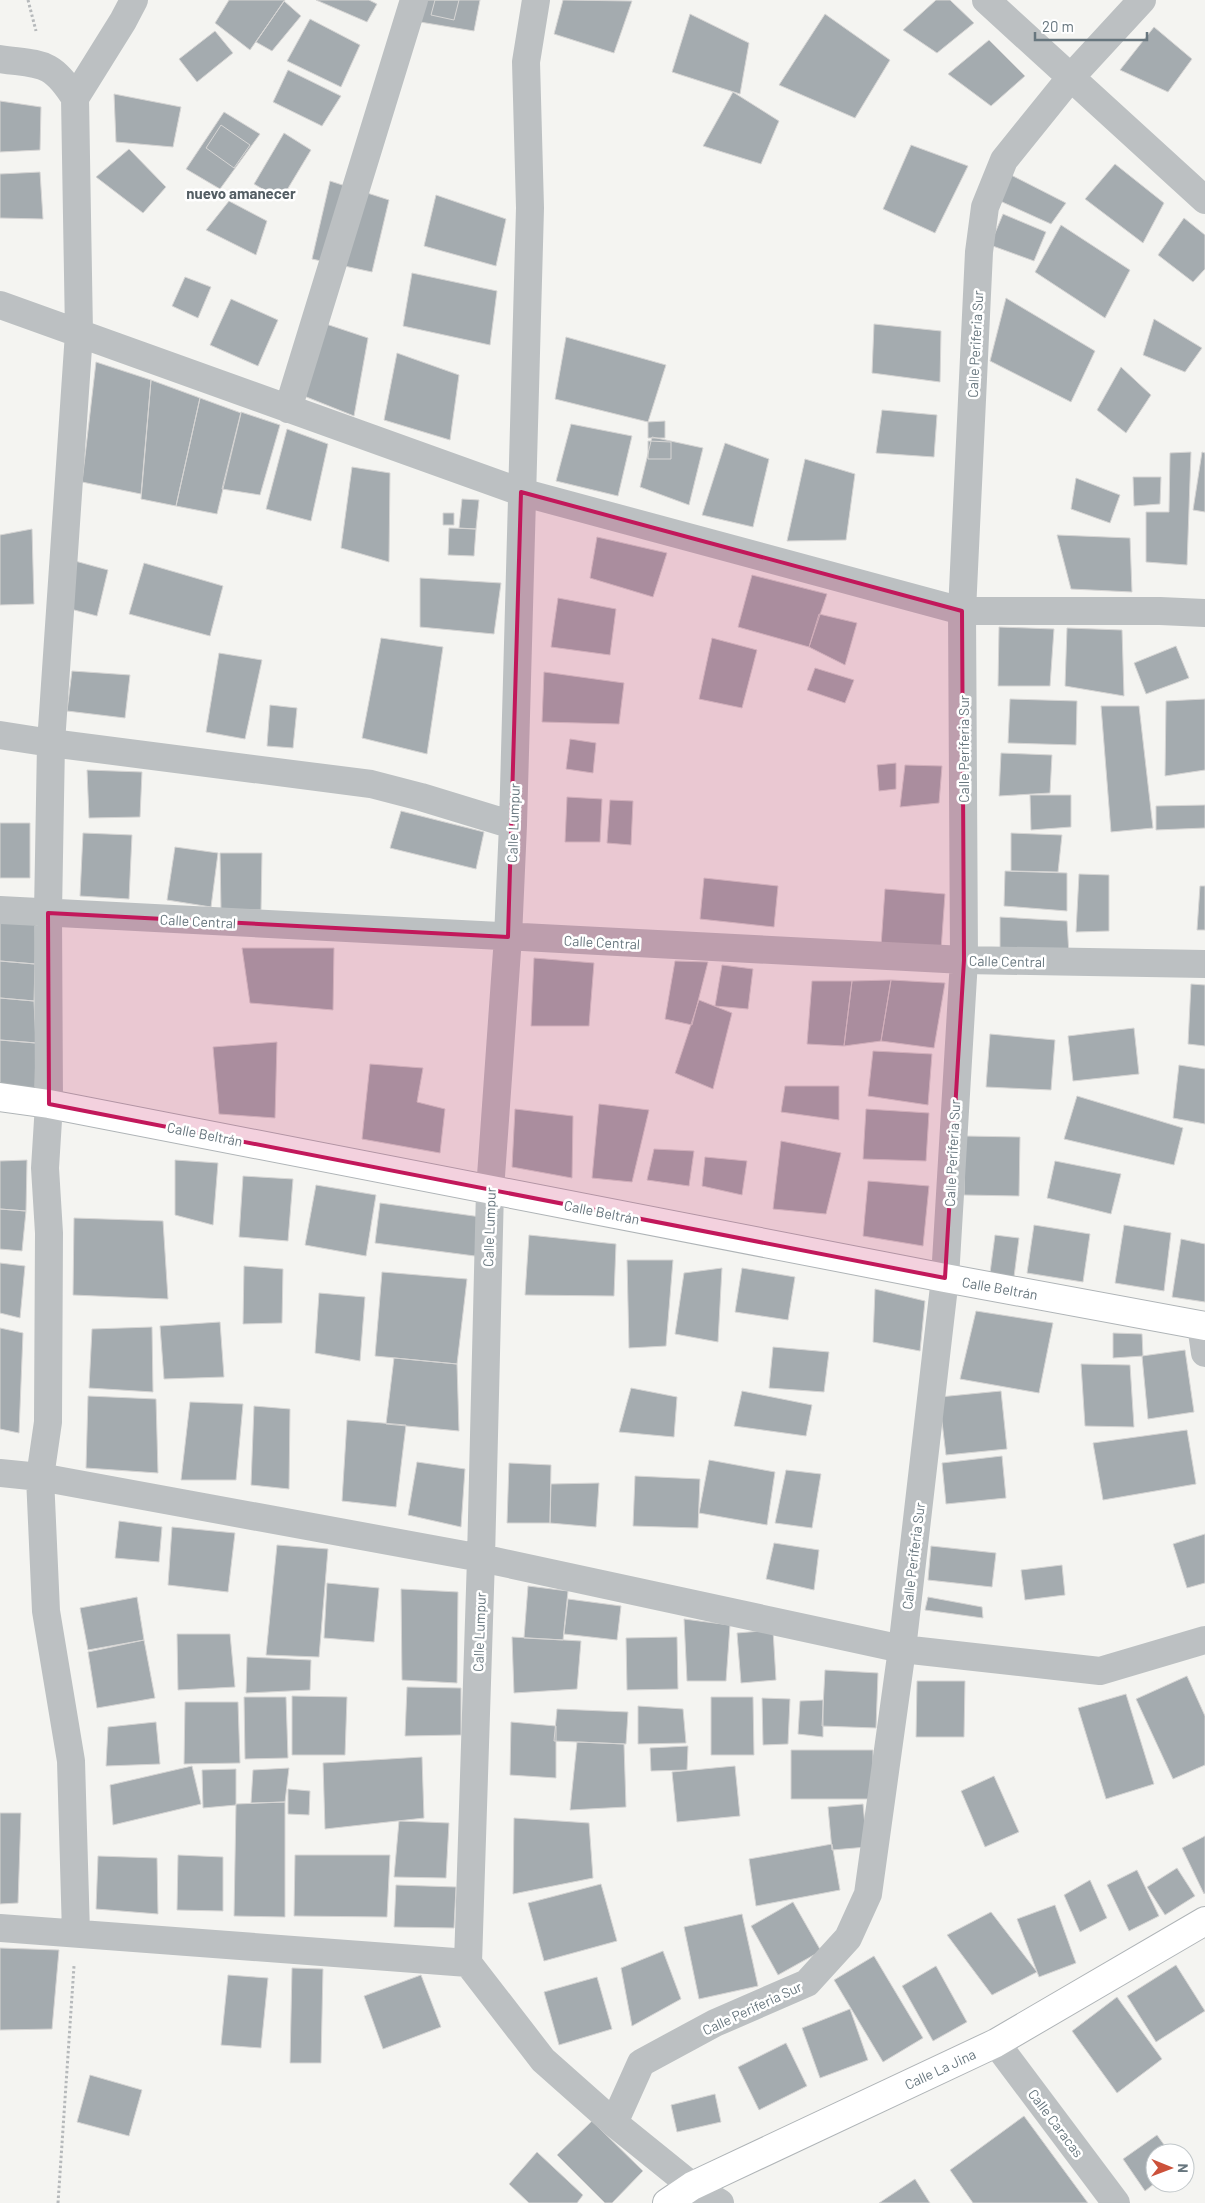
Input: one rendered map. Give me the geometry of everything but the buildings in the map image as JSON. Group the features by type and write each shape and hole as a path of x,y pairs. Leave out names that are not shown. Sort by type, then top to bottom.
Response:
{"main road":[{"name":"Calle Beltrán","path":"0,1097 49,1104 945,1278 1203,1326"},
{"name":"Calle La Jina","path":"668,2203 692,2186 996,2043 1205,1921"}],"street":[{"path":"75,98 134,0"},
{"path":"288,409 414,0"},
{"name":"Calle Lumpur","path":"468,1963 490,1190 508,937 513,825 530,208 526,62 536,0"},
{"path":"986,0 1205,200"},
{"name":"Calle Periferia Sur","path":"614,2123 641,2063 715,2023 807,1983 848,1938 868,1894 902,1649 945,1278 964,960 962,611 979,252 985,207 1004,160 1071,77 1142,0"},
{"path":"0,59 45,65 63,80 75,98 79,334 51,743 48,913 49,1104 45,1168 49,1233 48,1422 40,1477 46,1611 71,1761 76,1933"},
{"path":"0,305 521,492 962,611 1205,613"},
{"path":"0,735 371,784 422,796 513,825"},
{"name":"Calle Central","path":"0,910 964,960 1205,964"},
{"path":"1203,1326 1205,1352"},
{"path":"0,1472 40,1477 481,1558 902,1649 1100,1671 1205,1640"},
{"path":"0,1928 468,1963 543,2060 614,2123 692,2186 720,2203"},
{"name":"Calle Caracas","path":"996,2043 1116,2203"}],"path":[{"path":"58,2203 76,1933"}],"highlighted area":[{"path":"521,492 962,611 964,960 945,1278 49,1104 48,913 508,937"}],"district":[{"name":"nuevo amanecer","path":"241,193"}]}
